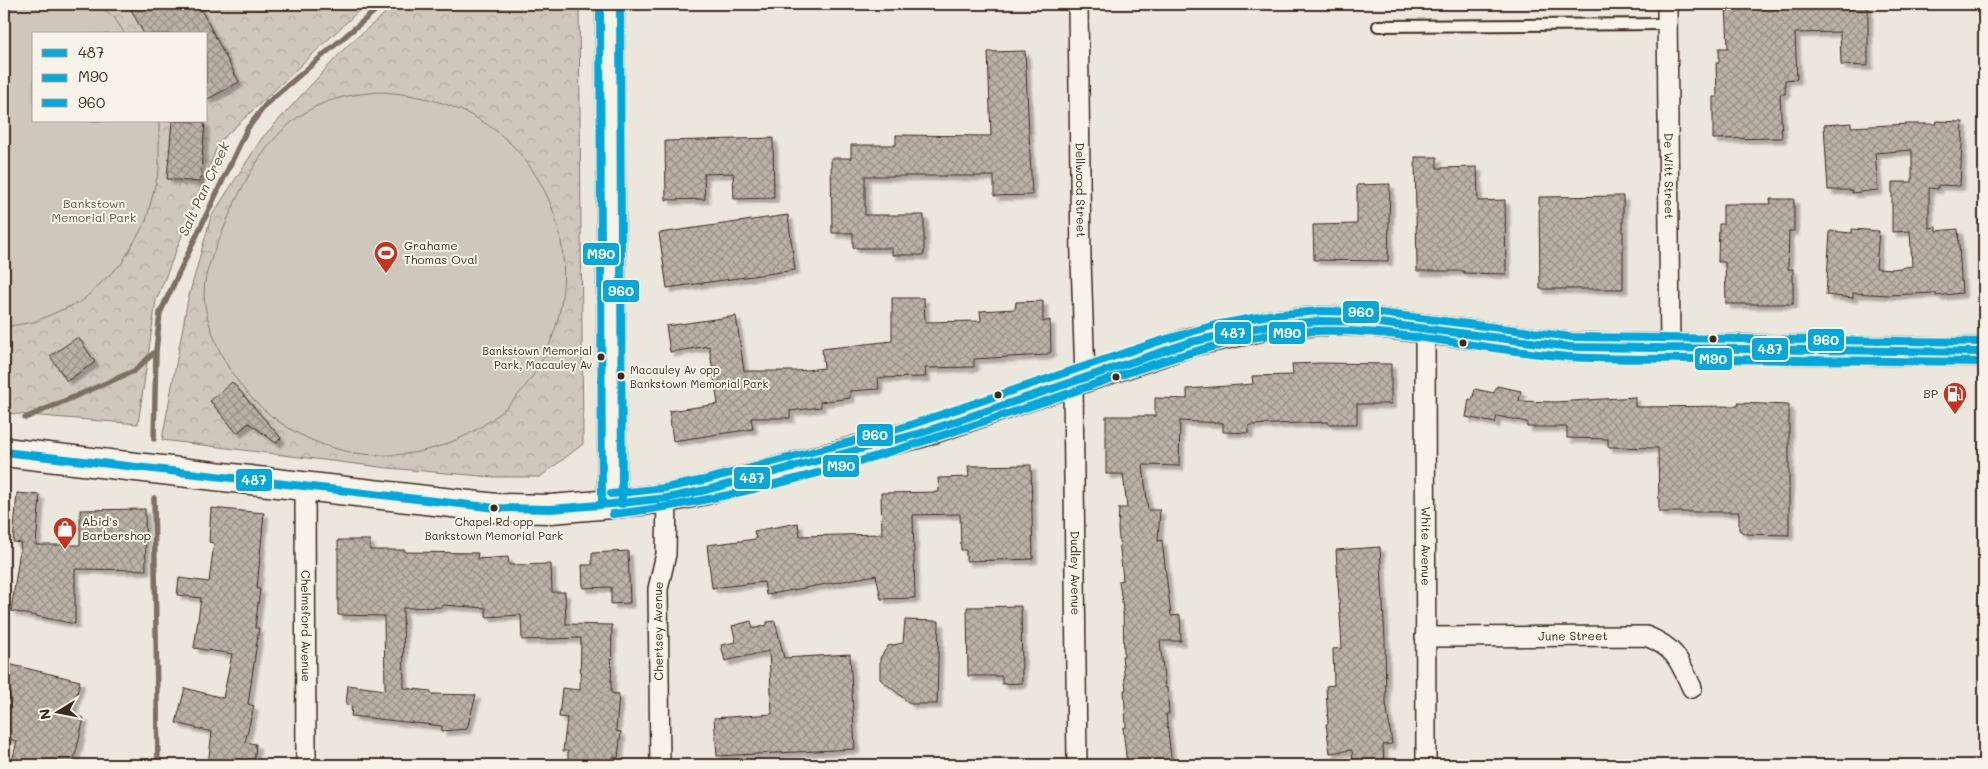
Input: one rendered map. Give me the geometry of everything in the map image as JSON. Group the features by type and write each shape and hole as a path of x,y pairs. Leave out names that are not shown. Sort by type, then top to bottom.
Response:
{"main road":[{"path":"610,4 612,504"},
{"path":"4,452 518,509 612,504 666,498 741,482 895,441 1191,342 1270,325 1349,321 1425,327 1571,348 1984,352"}],"street":[{"name":"Dellwood Street","path":"1078,4 1079,379"},
{"name":"De Witt Street","path":"1667,4 1670,350"},
{"name":"White Avenue","path":"1425,327 1426,765"},
{"name":"Dudley Avenue","path":"1077,765 1079,379"},
{"name":"Chelmsford Avenue","path":"305,486 306,765"},
{"name":"Chertsey Avenue","path":"660,765 658,589 666,554 666,498"},
{"name":"June Street","path":"1425,637 1646,636 1664,643 1679,660 1692,688"}],"lane":[{"path":"1378,26 1667,24"}],"green space":[{"name":"Bankstown Memorial Park","path":"4,4 366,4 219,142 156,301 138,424 4,413"},
{"path":"4,4 97,4 114,17 124,32 32,32 32,122 159,122 159,170 146,221 122,263 82,301 34,322 4,327"},
{"name":"Grahame Thomas Oval","path":"396,4 579,4 583,444 540,477 493,477 388,468 162,440 188,299 211,217 262,138 347,46"},
{"name":"Grahame Thomas Oval","path":"379,92 397,93 434,100 468,114 499,133 513,146 537,177 553,211 562,248 563,285 557,322 544,357 523,389 495,417 459,439 432,449 390,455 363,454 336,449 311,440 288,427 266,411 247,393 231,371 210,327 204,300 208,268 214,252 249,174 272,141 286,127 319,105 341,97"}],"building":[{"path":"128,4 198,4 239,82 208,99 208,32 143,32"},
{"path":"1726,4 1868,4 1868,66 1841,65 1840,32 1795,33 1797,79 1785,80 1785,94 1780,94 1782,138 1713,139 1713,97 1717,97 1716,63 1719,63 1719,48 1728,48"},
{"path":"1025,51 1032,195 994,196 994,176 865,176 865,215 924,215 924,255 892,255 892,248 853,248 853,233 832,233 831,158 851,158 851,145 896,145 896,135 991,136 988,52"},
{"path":"1937,121 1963,122 1960,186 1938,185 1938,189 1929,188 1929,228 1936,227 1936,231 1958,229 1962,293 1936,296 1936,293 1889,295 1853,293 1853,298 1826,295 1830,231 1852,233 1852,229 1879,231 1876,268 1893,269 1912,266 1910,231 1892,232 1892,182 1912,182 1912,150 1875,153 1878,190 1852,193 1852,190 1828,190 1824,125 1851,123 1851,127 1936,124"},
{"path":"172,122 205,122 200,182 167,179"},
{"path":"773,138 774,198 734,199 733,173 704,174 705,199 666,200 665,141"},
{"path":"1415,157 1437,157 1437,168 1477,167 1478,201 1505,200 1506,274 1464,273 1464,271 1417,271"},
{"path":"1390,184 1388,261 1314,260 1313,225 1357,224 1357,185"},
{"path":"1623,196 1623,289 1540,289 1539,197"},
{"path":"1770,199 1794,199 1794,231 1789,231 1788,269 1793,269 1793,304 1726,304 1725,262 1718,262 1719,224 1723,224 1723,204 1771,204"},
{"path":"788,215 795,270 667,288 659,233"},
{"path":"892,298 924,298 925,322 981,321 980,311 1015,309 1016,302 1043,301 1043,322 1050,320 1051,352 1045,355 974,359 974,367 925,368 926,377 878,378 879,389 850,391 850,398 820,402 821,407 790,411 790,418 751,418 753,429 673,441 669,411 718,404 709,346 670,352 666,326 736,316 744,371 797,371 824,368 822,349 892,341"},
{"path":"78,337 95,362 67,381 50,356"},
{"path":"1292,364 1391,364 1391,404 1357,404 1357,424 1328,424 1328,422 1249,425 1249,433 1223,432 1223,423 1180,421 1179,466 1143,465 1148,510 1160,510 1158,541 1162,540 1171,616 1180,615 1181,641 1160,641 1165,688 1167,688 1169,714 1166,714 1172,765 1127,765 1123,728 1126,727 1124,690 1126,690 1122,656 1124,656 1123,610 1119,581 1123,580 1118,529 1119,508 1127,508 1123,474 1106,474 1106,416 1155,416 1155,398 1187,399 1187,389 1253,384 1252,376 1293,375"},
{"path":"232,382 281,438 276,443 249,423 237,433 210,401"},
{"path":"1497,386 1521,391 1519,401 1556,402 1635,397 1635,407 1738,406 1738,403 1789,405 1789,535 1745,534 1739,530 1739,512 1659,512 1658,448 1608,447 1608,439 1567,438 1567,427 1527,427 1527,422 1497,416 1495,423 1466,417 1469,399 1472,400 1475,389 1494,393"},
{"path":"1031,465 1033,559 966,561 966,550 961,550 960,514 913,515 915,598 881,599 876,575 766,595 764,582 712,588 707,545 756,539 754,531 798,523 800,536 882,534 881,493 939,492 938,478 969,477 968,466"},
{"path":"17,493 40,495 36,545 80,545 80,510 145,509 146,570 75,569 75,624 11,611 21,543 13,542"},
{"path":"211,508 264,513 257,589 260,589 255,628 259,628 248,704 254,706 245,742 256,744 254,765 208,765 212,732 176,723 185,688 223,698 232,654 194,648 201,598 177,595 179,578 209,582 214,543 209,542"},
{"path":"338,540 370,540 370,550 478,553 477,559 508,557 509,565 551,564 552,592 565,592 566,624 612,625 611,693 619,694 616,731 621,732 618,758 613,757 613,765 568,765 568,751 563,751 567,718 559,717 562,688 580,690 581,638 522,640 521,615 486,617 486,608 442,605 442,607 403,608 404,688 431,691 431,694 476,695 467,729 442,731 442,726 351,716 352,706 346,705 348,685 385,690 384,616 338,615"},
{"path":"1380,547 1386,703 1392,744 1383,745 1384,765 1353,765 1352,750 1330,753 1326,724 1328,724 1326,686 1334,685 1333,649 1342,648 1336,550"},
{"path":"628,551 630,603 611,604 611,587 583,588 582,565 592,565 592,553"},
{"path":"1021,606 1022,683 1002,684 1002,676 968,676 967,607"},
{"path":"905,620 939,621 937,704 911,704 880,679 880,658 888,646 903,643"},
{"path":"751,621 753,629 767,625 767,622 775,621 784,658 850,654 855,749 717,756 714,718 772,714 769,651 725,661 721,645 736,642 732,626"},
{"path":"4,663 80,681 72,715 84,718 73,765 11,765 17,741 4,738 4,718 10,691 4,690"}],"waterway":[{"name":"Salt Pan Creek","path":"154,439 156,351 160,313 247,129 267,103 383,4"},
{"path":"25,418 134,371 156,351"},
{"path":"154,498 158,765"}],"transit line":[{"name":"M90","path":"600,4 602,504"},
{"name":"960","path":"620,4 622,504"},
{"name":"960","path":"611,494 665,488 704,480 892,431 1160,341 1215,325 1269,315 1321,311 1372,312 1572,337 1984,342"},
{"name":"487","path":"4,452 496,508 551,509 667,498 706,490 921,433 1191,342 1270,325 1321,321 1371,322 1571,347 1984,352"},
{"name":"M90","path":"613,514 667,507 722,496 829,470 936,438 1182,355 1240,340 1269,335 1307,331 1382,333 1532,353 1587,358 1984,362"}],"place":[{"name":"Grahame Thomas Oval","path":"386,274"},
{"name":"Bankstown Memorial Park, Macauley Av","path":"601,357"},
{"name":"Macauley Av opp Bankstown Memorial Park","path":"621,376"},
{"name":"BP","path":"1955,415"},
{"name":"Chapel Rd opp Bankstown Memorial Park","path":"494,508"},
{"name":"Abid's Barbershop","path":"65,550"}]}
